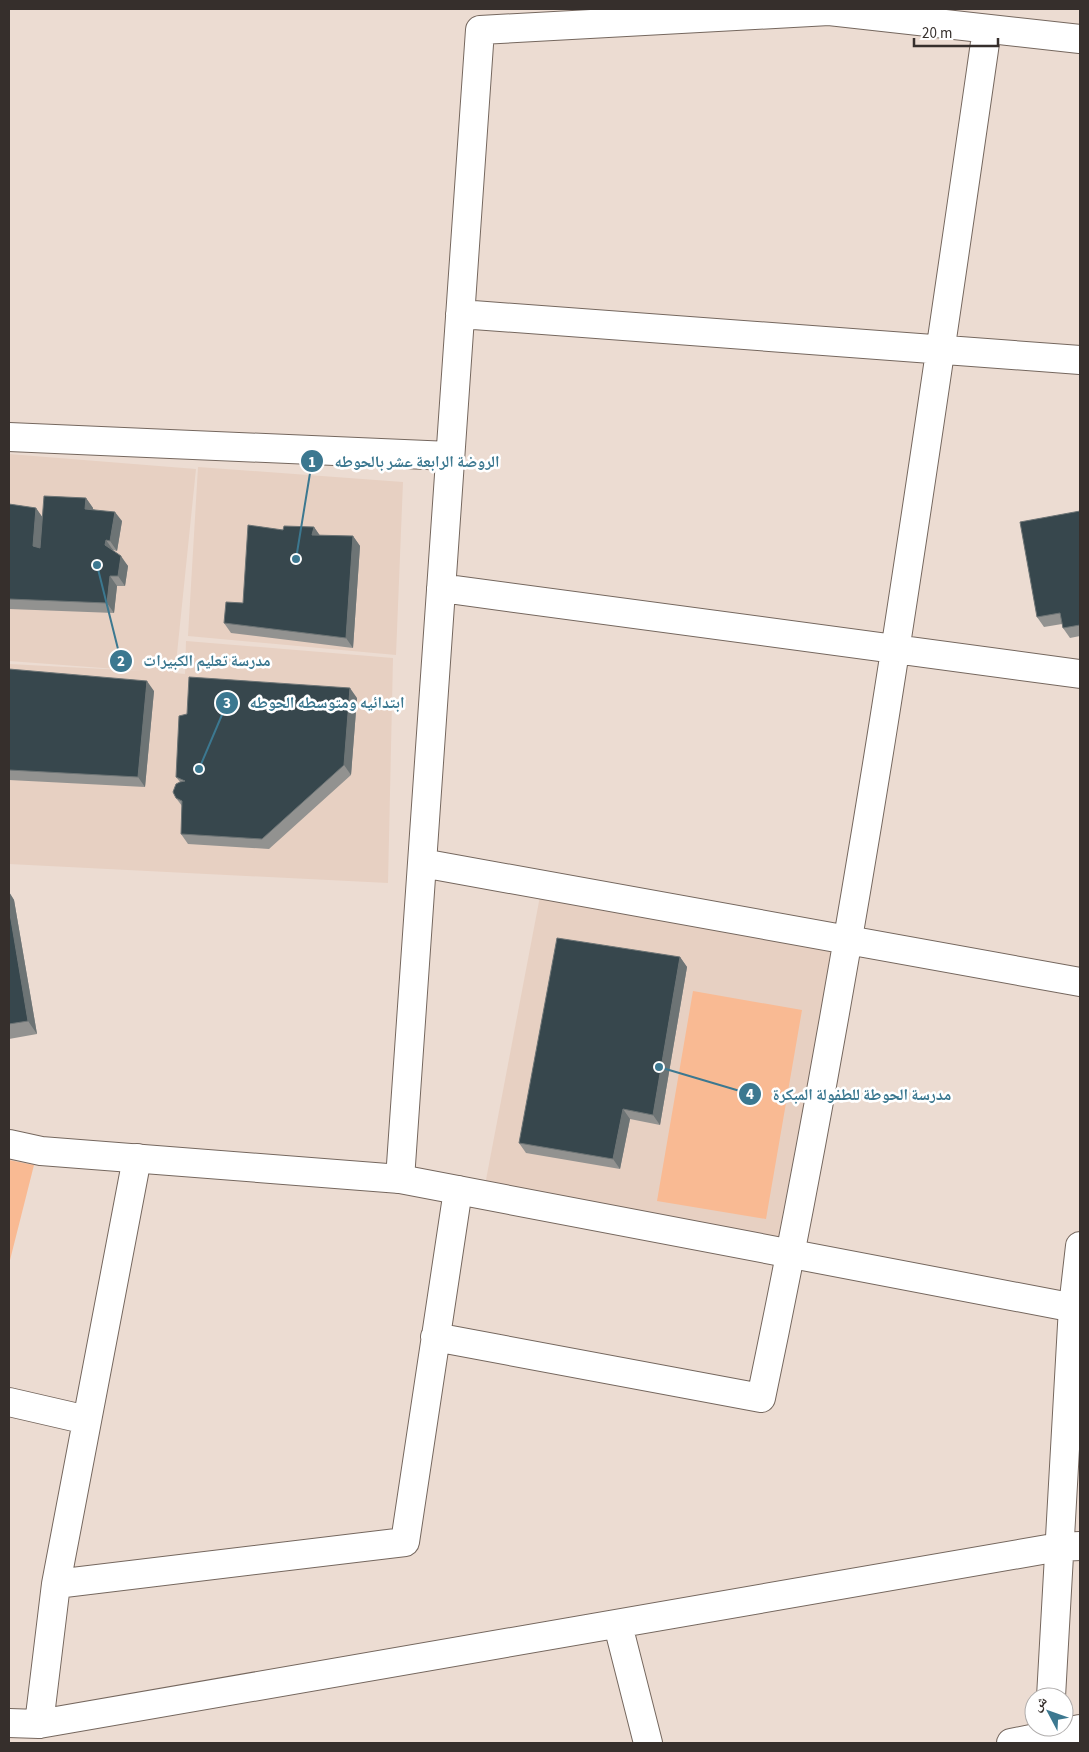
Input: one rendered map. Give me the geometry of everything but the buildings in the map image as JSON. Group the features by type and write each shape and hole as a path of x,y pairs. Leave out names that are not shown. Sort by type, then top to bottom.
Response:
{"street":[{"path":"400,1179 480,30 829,11 1080,39"},
{"path":"435,1337 761,1398 791,1254 849,940 941,349 987,28"},
{"path":"460,314 1080,360"},
{"path":"9,437 450,456"},
{"path":"441,588 1080,674"},
{"path":"422,863 1080,982"},
{"path":"9,1144 41,1151 400,1179 1076,1308"},
{"path":"39,1724 56,1584 137,1158"},
{"path":"56,1584 405,1542 458,1190"},
{"path":"1052,1687 1070,1546 1076,1308 1080,1246"},
{"path":"9,1402 87,1420"},
{"path":"9,1723 39,1724 1070,1546"},
{"path":"618,1625 648,1743"},
{"path":"1011,1743 1040,1737"}],"shaded area":[{"path":"9,454 196,469 175,673 185,674 186,641 393,658 388,883 9,864 9,664 143,671 9,661"},
{"path":"198,467 403,482 396,655 188,636"},
{"path":"541,891 834,949 778,1238 485,1185"},
{"path":"693,991 802,1010 766,1219 657,1201"},
{"path":"9,1160 34,1165 9,1264"}],"place":[{"name":"الروضة الرابعة عشر بالحوطه","path":"296,559"},
{"name":"مدرسة تعليم الكبيرات","path":"97,565"},
{"name":"ابتدائيه ومتوسطه الحوطه","path":"199,769"},
{"name":"مدرسة الحوطة للطفولة المبكرة","path":"659,1067"}]}
